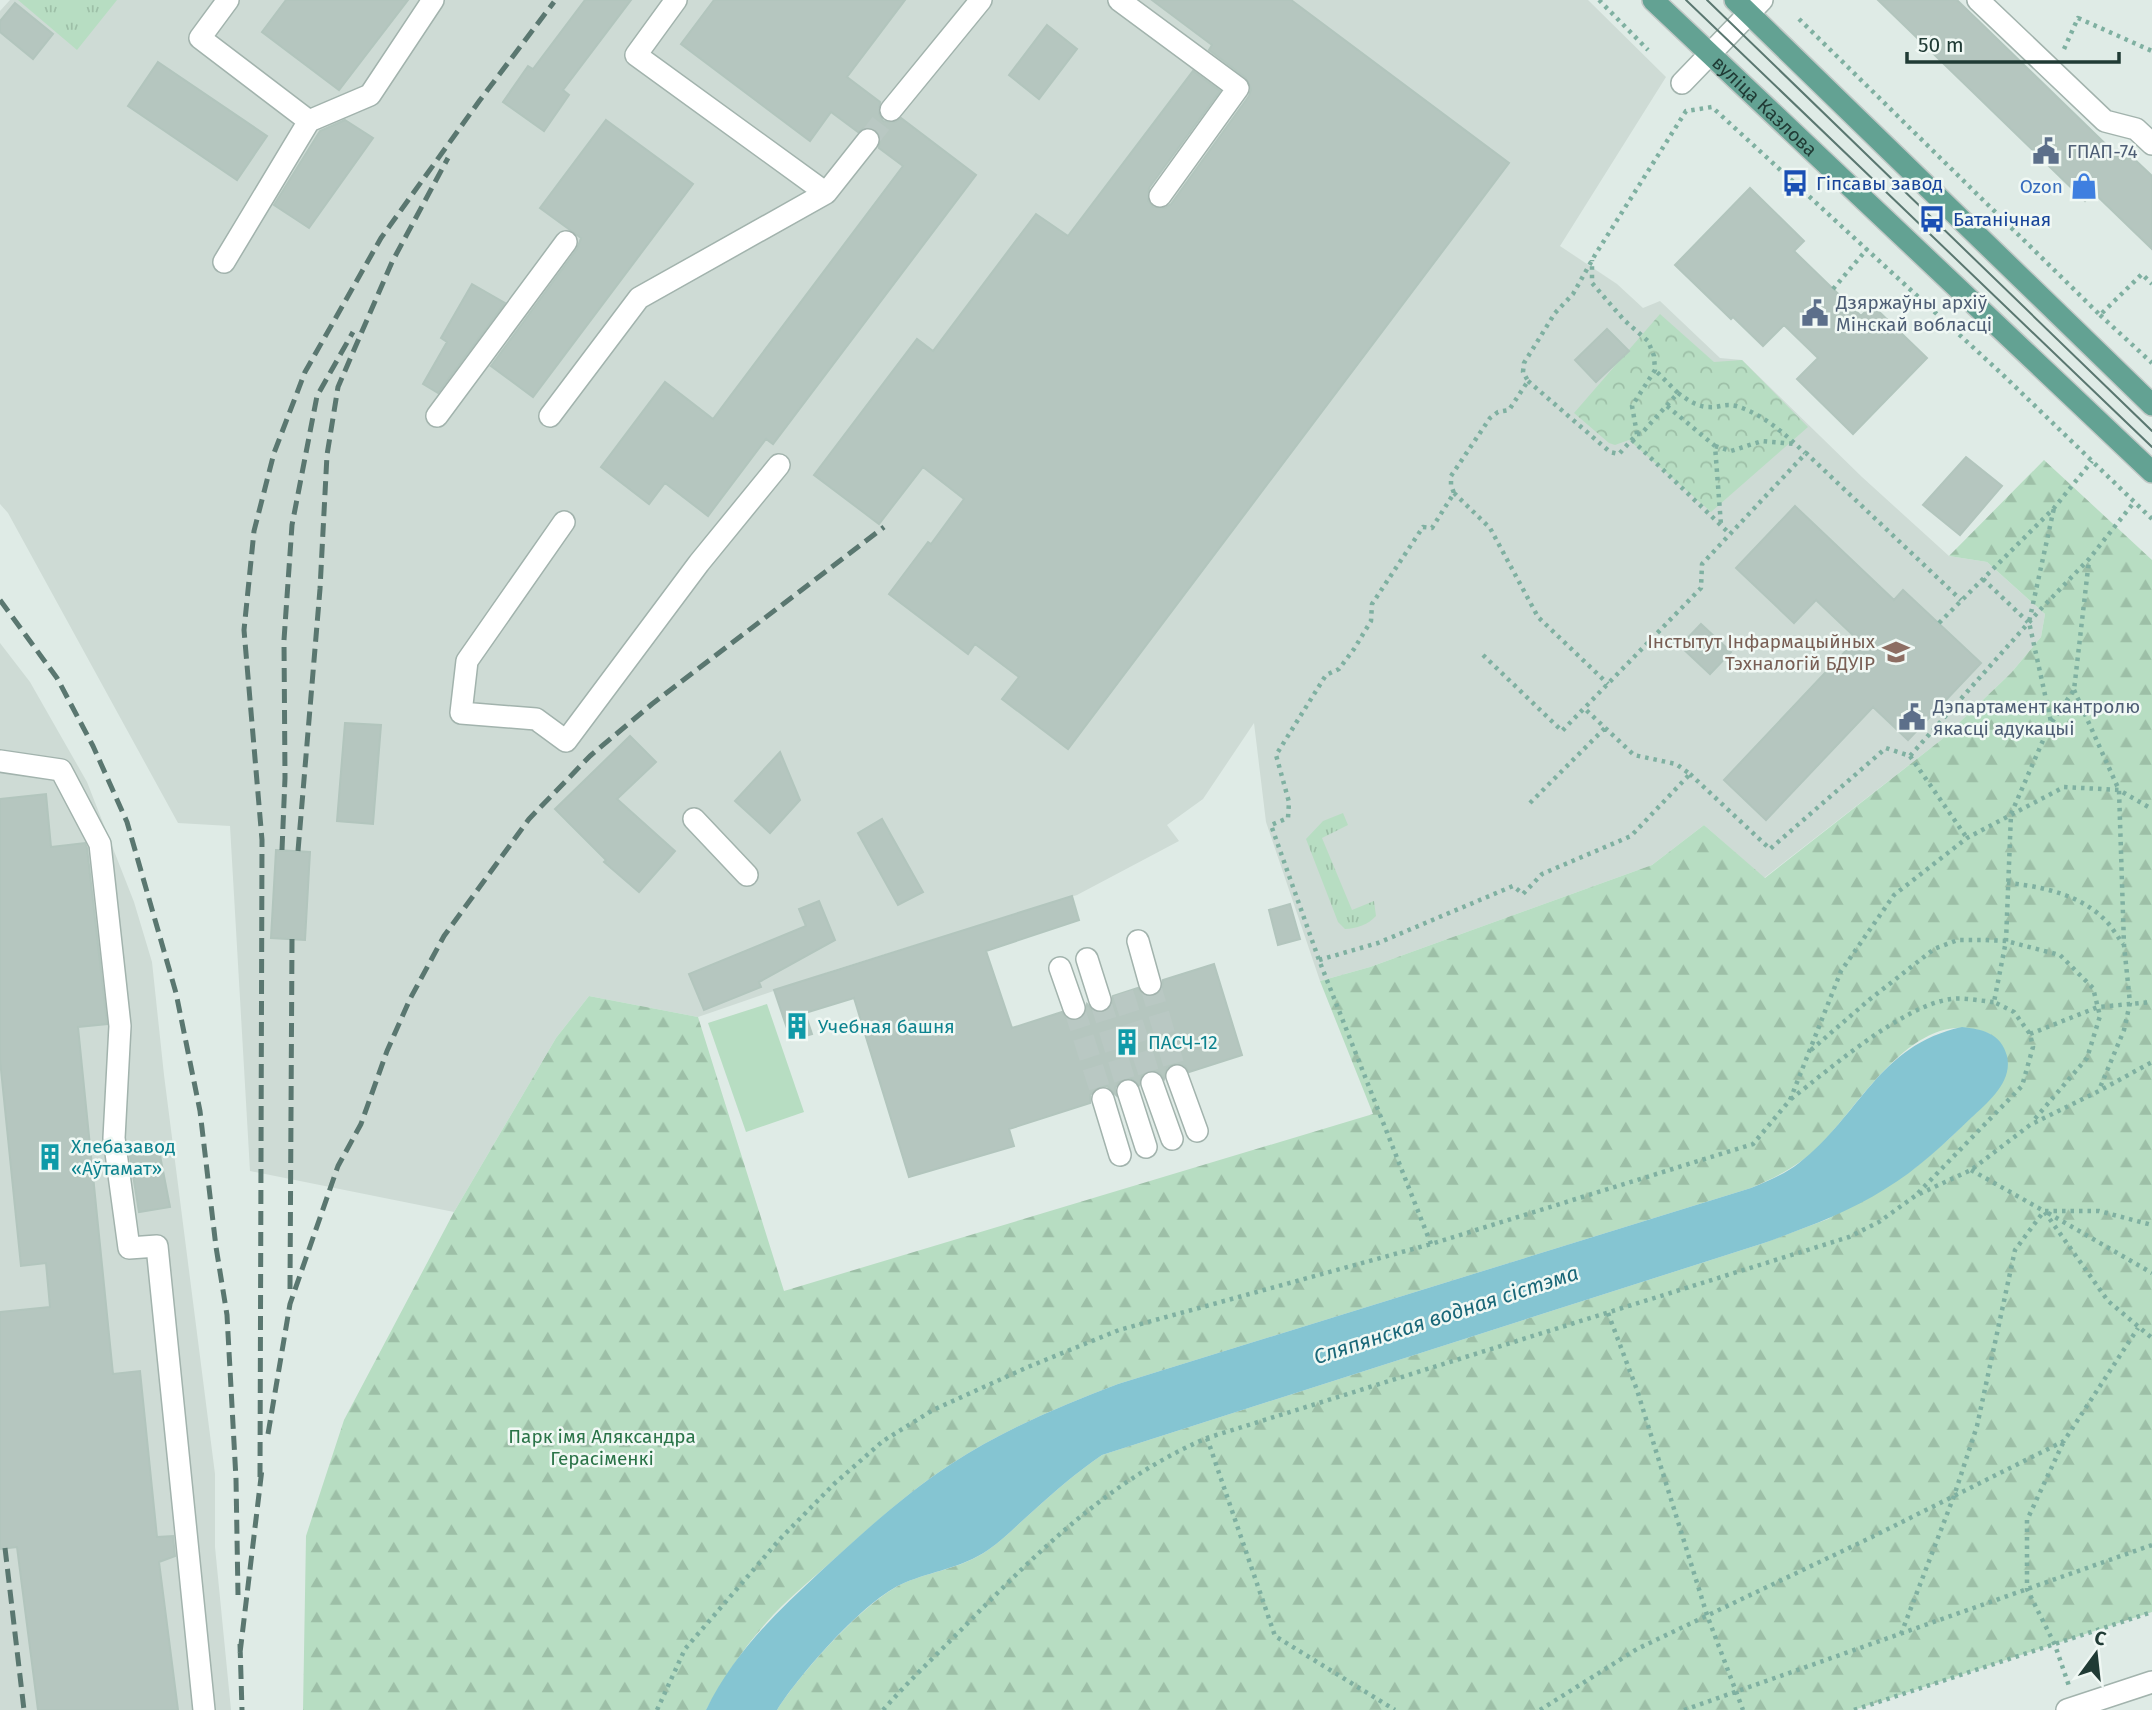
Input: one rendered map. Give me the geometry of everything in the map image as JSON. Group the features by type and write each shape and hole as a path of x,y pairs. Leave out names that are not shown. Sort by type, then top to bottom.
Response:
{"main road":[{"name":"вуліца Казлова","path":"1653,0 2152,472"},
{"path":"1748,4 2152,405"}],"street":[{"path":"228,0 200,37 309,121"},
{"path":"224,262 309,121 370,95 433,0"},
{"path":"676,0 636,55 826,193"},
{"path":"891,110 981,0"},
{"path":"1119,0 1238,88 1160,196"},
{"path":"1978,0 2105,121 2136,129 2152,144"},
{"path":"1682,83 1710,55 1748,4"},
{"path":"550,416 639,298 826,193 868,140"},
{"path":"437,416 566,242"},
{"path":"564,522 467,662 461,713 536,719 566,741 699,563 779,465"},
{"path":"0,761 61,770 100,844 120,1026 114,1138 129,1248 156,1246 204,1710"},
{"path":"694,819 747,875"},
{"path":"1138,941 1150,985"},
{"path":"1087,959 1100,1000"},
{"path":"1060,968 1074,1008"},
{"path":"1177,1076 1197,1131"},
{"path":"1152,1083 1172,1139"},
{"path":"1128,1091 1146,1147"},
{"path":"1103,1099 1120,1155"},
{"path":"2071,1708 2152,1682"}],"path":[{"path":"1599,0 1648,50"},
{"path":"1799,19 2152,363"},
{"path":"2053,73 2078,19 2152,51"},
{"path":"1678,393 1619,454 1610,452 1528,381 1523,372 1524,363 1555,313 1573,294 1592,259 1686,111 1712,107 1867,249 2152,519"},
{"path":"1833,289 1867,249"},
{"path":"1592,259 1592,283 1624,320 1648,341 1654,356 1655,370 1632,406 1637,434"},
{"path":"2100,315 2141,274 2152,284"},
{"path":"1655,370 1693,404 1709,407 1725,404 1737,406 1782,431 1961,600"},
{"path":"1528,381 1508,410 1498,412 1490,418 1451,477 1451,485 1454,493 1490,528 1538,617 1608,684"},
{"path":"1667,406 1714,446 1731,451 1762,441 1796,444"},
{"path":"1632,440 1730,534"},
{"path":"1714,446 1721,525"},
{"path":"1483,655 1562,731 1701,588 1702,564 1805,453"},
{"path":"1938,623 2054,508 2092,461"},
{"path":"1430,1244 1319,960 1271,825 1288,818 1289,803 1276,755 1326,675 1339,669 1354,649 1371,621 1372,604 1423,527 1432,528 1454,493"},
{"path":"1910,756 2089,559 2135,501"},
{"path":"2051,722 2029,622 2054,508"},
{"path":"1994,1002 2006,941 2011,814 2051,722 2074,690 2089,559"},
{"path":"1983,579 2029,622"},
{"path":"2074,690 2119,790 2124,944 2130,1003 2124,1030 2099,1091"},
{"path":"1584,708 1634,755 1676,764 1690,774 1770,849 1886,748 1910,756 1967,838"},
{"path":"1530,803 1605,728"},
{"path":"1319,960 1378,943 1513,886 1522,894 1542,874 1631,836 1690,774"},
{"path":"1790,1100 1842,971 1894,895 1967,838 2064,787 2119,790 2152,809"},
{"path":"2007,883 2038,886 2075,899 2103,918 2124,944"},
{"path":"1809,1052 1934,949 1958,940 2006,941 2060,955 2094,988 2100,1016 2087,1058 2030,1125"},
{"path":"657,1710 685,1649 780,1539 834,1484 883,1441 933,1410 1119,1330 1430,1244 1753,1144 1790,1100 1860,1046 1921,1006 1953,999 1994,1002 2014,1012 2030,1034 2033,1047 2022,1086 1915,1196 1880,1222 1849,1237 1207,1438 1178,1450 1133,1477 1030,1559 883,1710"},
{"path":"2030,1034 2098,1007 2152,1002"},
{"path":"1915,1196 1971,1170 2030,1125 2152,1062"},
{"path":"1971,1170 2152,1273"},
{"path":"2044,1211 2099,1211 2152,1225"},
{"path":"2044,1211 2108,1301 2152,1338"},
{"path":"1901,1634 1954,1496 1977,1426 2015,1250 2044,1211"},
{"path":"1608,1313 1637,1390 1707,1615 1743,1710"},
{"path":"2071,1708 2055,1645 2027,1589 2026,1520 2064,1441 2138,1328"},
{"path":"1207,1438 1275,1636 1395,1710"},
{"path":"1539,1710 1637,1649 2064,1441"},
{"path":"1684,1710 2152,1545"},
{"path":"1854,1710 2152,1612"}],"shaded area":[{"path":"10,0 1588,0 1666,77 1560,246 1617,284 1643,308 1660,301 1720,358 1742,360 1862,477 1949,556 1987,562 2045,614 2041,637 2011,673 1941,740 1764,878 1704,825 1652,865 1370,967 1320,981 1266,822 1254,723 1203,799 1167,825 1179,841 1077,895 837,969 698,1017 589,996 556,1038 454,1212 250,1171 230,826 178,823 8,513 0,504 0,11"},
{"name":"Хлебазавод «Аўтамат»","path":"0,643 30,682 87,782 134,902 152,962 215,1474 215,1547 231,1710 0,1710"}],"green space":[{"path":"18,0 117,0 77,50"},
{"path":"1660,314 1714,362 1742,360 1808,427 1711,512 1629,440 1615,445 1609,443 1574,413"},
{"name":"Парк імя Аляксандра Герасіменкі","path":"2044,460 2152,560 2152,1612 1854,1710 777,1710 834,1639 871,1605 904,1583 958,1565 988,1550 1066,1482 1102,1455 1764,1243 1828,1219 1915,1168 1992,1097 2003,1047 1994,1036 1987,1033 1973,1029 1950,1029 1927,1036 1906,1050 1868,1088 1820,1145 1779,1175 1751,1188 1118,1384 1053,1410 991,1440 951,1464 904,1498 789,1599 749,1644 706,1710 303,1710 306,1536 344,1420 454,1212 556,1038 589,996 698,1017 784,1291 1373,1114 1320,981 1370,967 1652,865 1704,825 1765,878 1941,740 2011,673 2041,637 2045,614 1987,562 1949,556"},
{"path":"1343,813 1348,825 1322,838 1352,910 1374,901 1376,916 1362,926 1345,929 1338,922 1306,839 1323,821"},
{"path":"767,1004 804,1112 746,1132 708,1023"}],"water":[{"name":"Сляпянская водная сістэма","path":"1962,1027 1983,1031 2000,1042 2008,1065 2003,1083 1985,1105 1930,1156 1871,1198 1764,1243 1102,1455 1066,1482 988,1550 957,1565 904,1583 871,1605 834,1639 777,1710 706,1710 742,1653 803,1588 900,1502 951,1464 991,1440 1053,1410 1118,1384 1764,1183 1794,1167 1820,1144 1872,1084 1910,1049 1933,1036"}],"building":[{"path":"286,0 408,0 339,90 262,32"},
{"path":"585,0 631,0 563,90 569,95 544,131 503,102 528,66 533,69"},
{"path":"714,0 905,0 847,77 880,102 879,114 883,121 895,122 901,118 976,175 773,444 766,439 708,516 665,483 649,504 601,467 665,382 713,419 903,166 879,148 880,136 876,129 864,128 858,132 831,112 810,141 681,44"},
{"path":"1152,0 1291,0 1509,163 1068,749 1002,699 1019,677 975,644 968,654 889,594 964,499 923,467 879,524 814,475 917,339 933,351 1036,214 1068,236 1193,71 1220,91 1149,188 1148,201 1153,207 1165,208 1171,204 1249,96 1251,89 1246,78 1209,50 1212,45"},
{"path":"1878,0 1957,0 2123,161 2130,155 2152,176 2152,249 2093,192 2085,201"},
{"path":"15,3 53,34 33,59 0,32 0,21"},
{"path":"1047,25 1077,49 1039,99 1009,75"},
{"path":"158,62 267,136 237,180 128,106"},
{"path":"345,120 373,138 309,228 274,205 320,131"},
{"path":"606,120 693,184 533,397 491,366 577,249 581,238 540,208"},
{"name":"Дзяржаўны архіў Мінскай вобласці","path":"1750,188 1804,241 1794,251 1861,316 1872,305 1927,358 1853,434 1797,379 1818,358 1784,325 1763,346 1675,265"},
{"path":"472,284 505,303 438,393 423,384 447,342 441,338"},
{"path":"1607,329 1629,351 1596,382 1575,360"},
{"path":"1966,457 2002,486 1960,535 1923,505"},
{"path":"1795,506 1894,600 1903,590 1981,663 1908,740 1873,707 1766,820 1724,780 1857,639 1816,600 1794,623 1736,568"},
{"path":"1701,624 1731,652 1710,674 1680,646"},
{"path":"345,723 381,725 373,824 337,821"},
{"path":"630,736 656,762 617,799 675,851 639,892 604,862 606,860 555,809"},
{"path":"780,752 800,800 770,833 735,801"},
{"name":"Хлебазавод «Аўтамат»","path":"46,794 51,847 85,843 87,848 107,1024 78,1027 113,1374 140,1371 157,1537 173,1536 175,1556 159,1562 178,1710 38,1710 17,1547 0,1549 0,1312 50,1307 46,1263 21,1266 0,1060 0,799"},
{"path":"882,819 923,892 898,905 858,833"},
{"path":"276,850 310,852 305,940 271,938"},
{"path":"1072,896 1079,920 986,951 1012,1028 1062,1012 1066,1018 1078,1021 1084,1016 1087,1004 1092,1010 1103,1013 1110,1008 1113,996 1138,988 1146,996 1154,996 1162,988 1163,980 1214,964 1242,1055 1189,1072 1185,1066 1173,1064 1167,1068 1164,1079 1160,1073 1148,1070 1142,1075 1139,1085 1130,1078 1119,1082 1115,1088 1116,1095 1107,1086 1099,1087 1090,1095 1090,1103 1009,1129 1014,1146 909,1177 854,998 805,1013 812,1034 791,1040 774,990"},
{"path":"819,901 835,940 759,982 761,987 704,1010 689,974 806,926 799,909"},
{"path":"1290,904 1300,939 1278,945 1269,910"},
{"path":"158,1145 170,1207 139,1212 129,1150"}],"tunnel":[{"path":"868,140 891,110"},
{"path":"1150,984 1177,1076"},
{"path":"1123,993 1152,1083"},
{"path":"1100,1000 1128,1091"},
{"path":"1074,1008 1103,1099"}],"tram line":[{"path":"1686,0 2152,447"},
{"path":"1707,0 2152,431"}],"railway":[{"path":"260,1477 262,840 244,630 254,531 274,453 305,372 381,238 554,2"},
{"path":"298,851 320,589 327,455 338,387 392,262 448,158"},
{"path":"282,850 285,778 284,640 292,525 317,396 353,332"},
{"path":"268,1434 290,1304 338,1166 361,1124 387,1051 410,999 444,936 529,819 590,756 652,704 884,527"},
{"path":"0,600 57,678 93,746 127,822 176,993 200,1111 227,1315 236,1479 238,1595"},
{"path":"290,1289 292,939"},
{"path":"240,1653 262,1469"},
{"path":"5,1548 24,1710"},
{"path":"240,1644 242,1710"}],"place":[{"name":"ГПАП-74","path":"2046,151"},
{"name":"Гіпсавы завод","path":"1795,183"},
{"name":"Ozon","path":"2084,186"},
{"name":"Батанічная","path":"1932,219"},
{"name":"Дзяржаўны архіў Мінскай вобласці","path":"1815,313"},
{"name":"Інстытут Інфармацыйных Тэхналогій БДУІР","path":"1896,652"},
{"name":"Дэпартамент кантролю якасці адукацыі","path":"1912,717"},
{"name":"Учебная башня","path":"797,1026"},
{"name":"ПАСЧ-12","path":"1127,1042"},
{"name":"Хлебазавод «Аўтамат»","path":"50,1157"}]}
